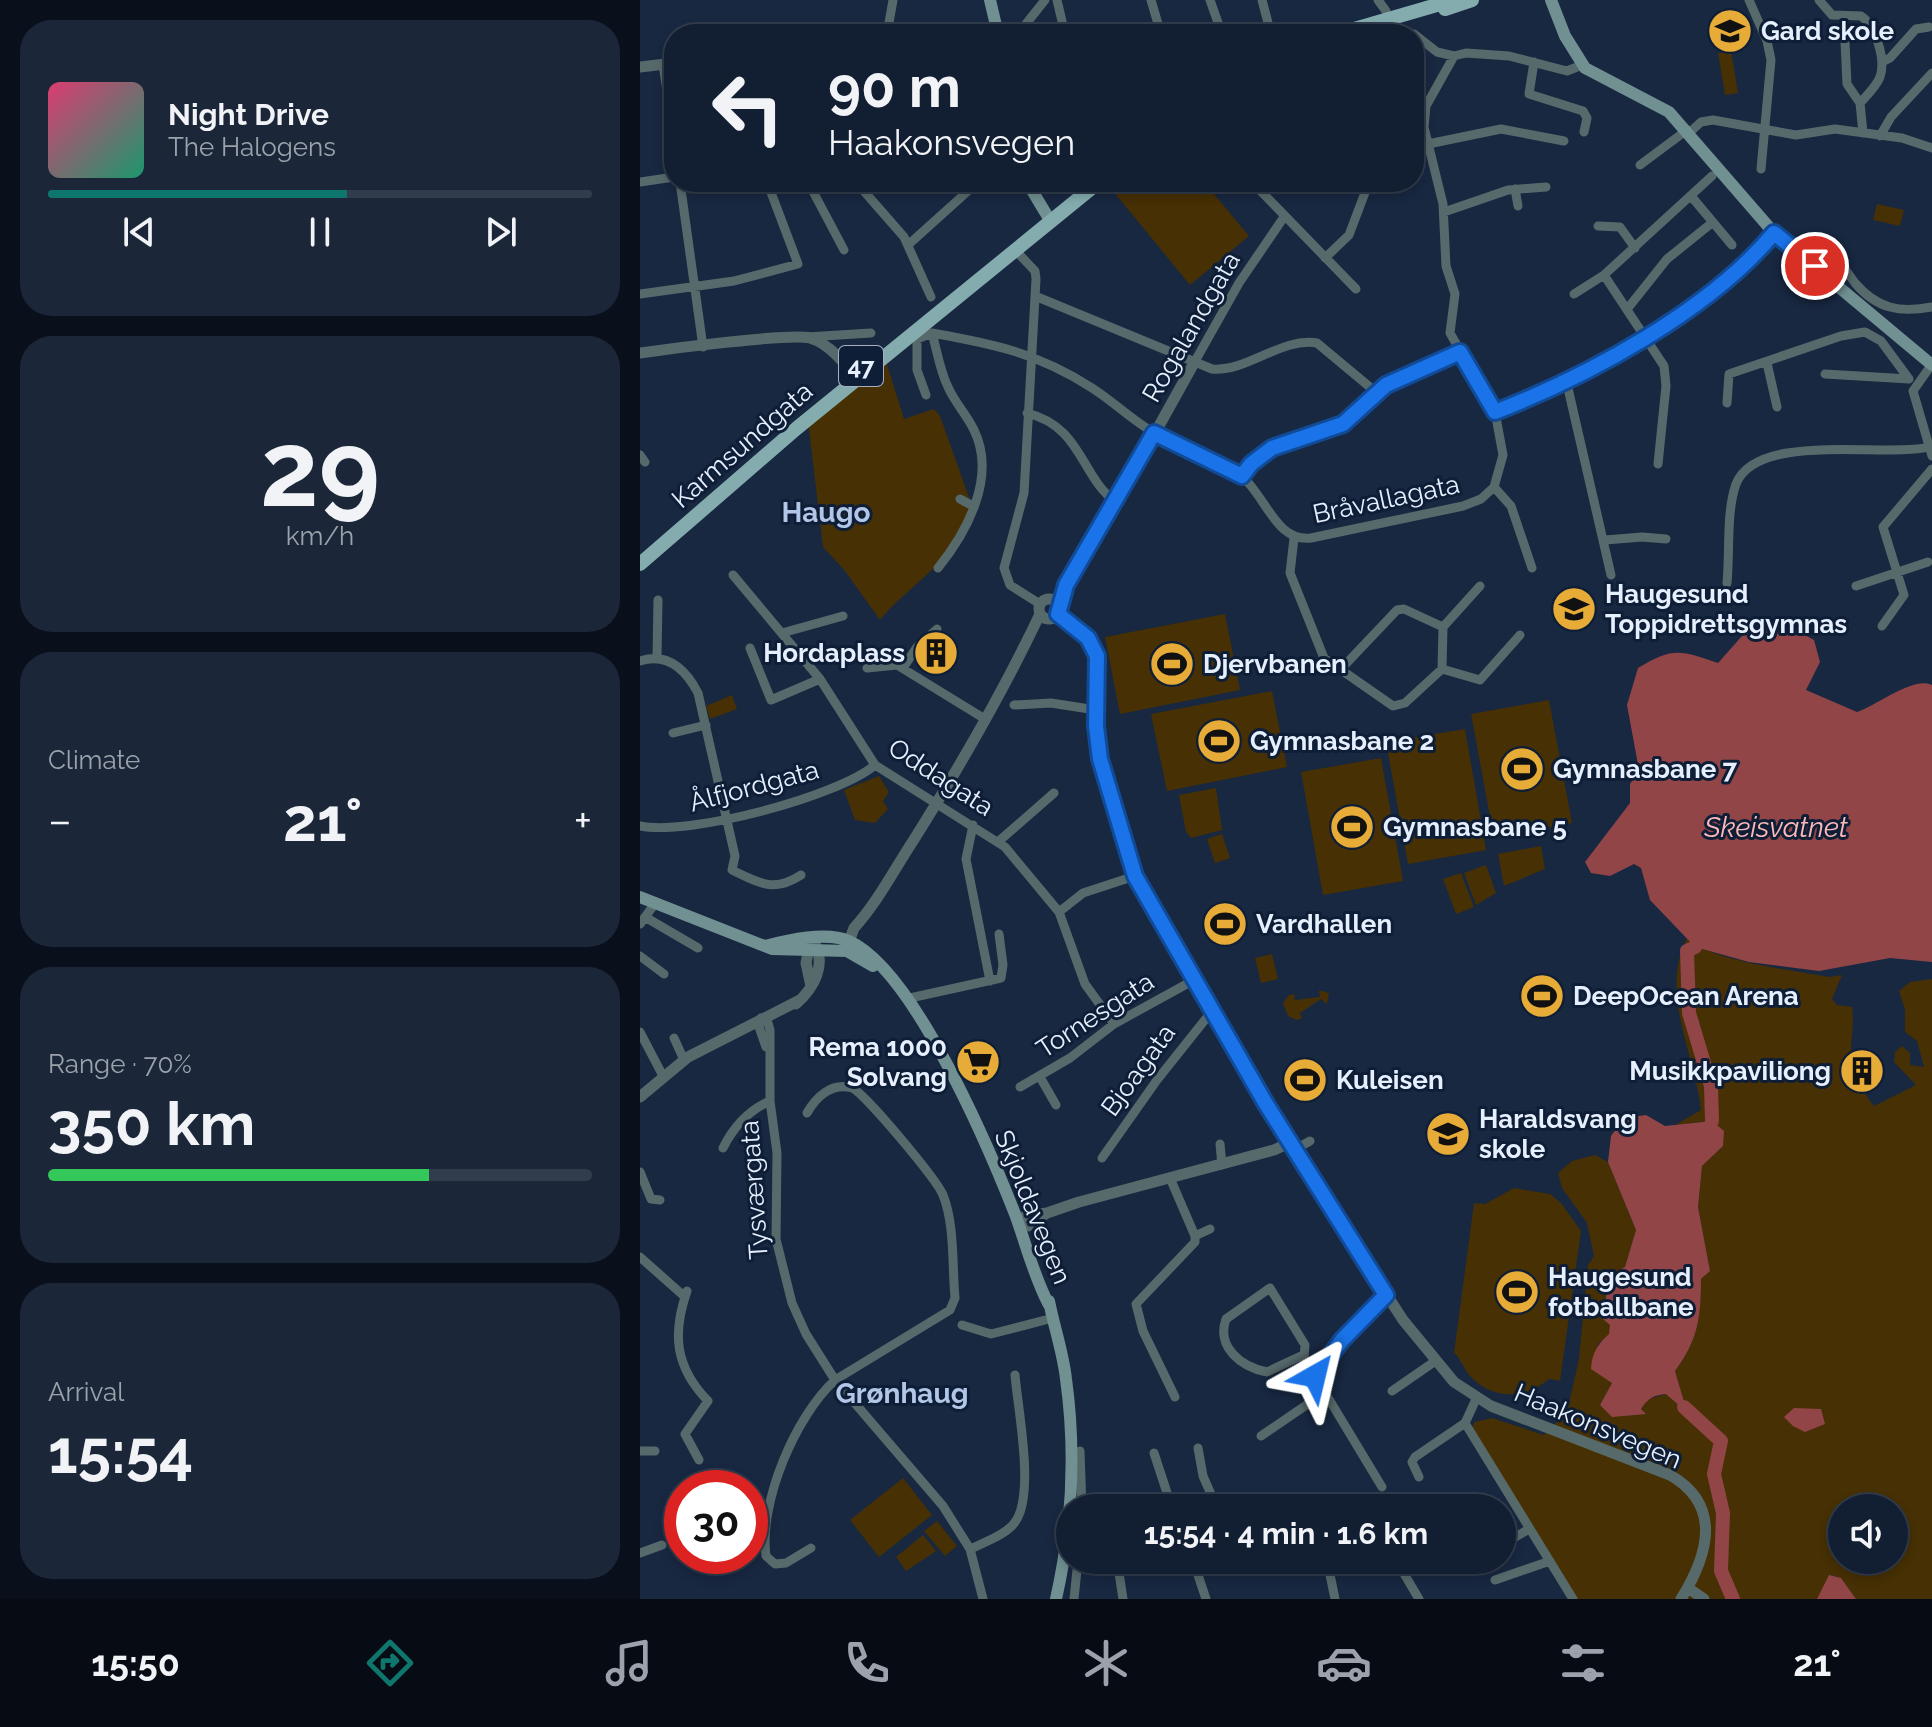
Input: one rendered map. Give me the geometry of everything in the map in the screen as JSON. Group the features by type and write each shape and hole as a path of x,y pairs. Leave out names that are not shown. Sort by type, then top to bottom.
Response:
{"main road":[{"path":"990,0 996,24"},
{"path":"1372,24 1454,0"},
{"path":"1375,24 1472,0"},
{"path":"1551,0 1578,59 1603,80 1660,106 1688,131 1774,233 1930,359"},
{"path":"1558,0 1578,59"},
{"path":"1033,192 1048,219"},
{"name":"Karmsundgata","path":"640,564 851,377 1016,251 1076,192"},
{"name":"Karmsundgata","path":"640,557 851,377 1085,192"},
{"name":"Skjoldavegen","path":"640,897 765,946 813,952 849,946"},
{"name":"Skjoldavegen","path":"765,946 811,939 849,946 890,975 910,998 976,1126 1006,1174 1051,1312 1066,1379 1071,1452 1067,1522 1056,1599"}],"street":[{"path":"889,24 893,0"},
{"path":"1025,24 1045,0"},
{"path":"1057,0 1063,24"},
{"path":"1151,0 1158,24"},
{"path":"1210,0 1218,24"},
{"path":"1262,0 1268,24"},
{"path":"1378,0 1386,11"},
{"path":"1749,0 1767,41 1771,60 1761,169"},
{"path":"1819,0 1832,15 1855,15 1867,20 1882,62 1878,81 1860,103"},
{"path":"1882,62 1890,58 1916,29 1929,27"},
{"path":"1424,42 1437,52 1454,56 1475,53 1558,68 1578,59"},
{"path":"1845,42 1845,76 1860,103 1863,133"},
{"path":"1454,56 1424,113 1444,212 1446,266 1455,294 1450,333 1495,412 1503,455 1494,487 1511,506 1532,568"},
{"path":"1534,62 1529,94 1583,111 1587,118 1584,132"},
{"path":"640,67 664,64"},
{"path":"1880,136 1891,117 1932,73"},
{"path":"1640,165 1707,120 1766,132 1804,135 1828,128 1930,145"},
{"path":"1428,144 1501,129 1537,133 1564,141"},
{"path":"1574,294 1604,275 1712,176"},
{"path":"640,182 664,178"},
{"path":"1444,212 1515,189 1546,187"},
{"path":"1515,189 1518,206"},
{"path":"681,192 703,347"},
{"path":"640,294 758,276 798,264 771,192"},
{"path":"813,192 844,250"},
{"path":"865,192 896,226 908,245 931,297"},
{"path":"908,245 967,192"},
{"path":"1261,192 1356,289"},
{"path":"1325,258 1349,235 1365,192"},
{"path":"1691,196 1732,245"},
{"name":"Rogalandgata","path":"1049,610 1117,503 1239,283 1284,217"},
{"path":"1628,308 1667,259 1713,222"},
{"path":"1598,226 1620,227 1635,248"},
{"path":"1495,412 1567,384 1704,298 1774,233"},
{"path":"849,946 1049,610 1010,585 1004,568 1023,503 1035,296 1035,271 1016,251"},
{"path":"1815,266 1824,258 1834,257 1861,289 1886,307 1903,311 1932,307"},
{"path":"1604,275 1647,334 1666,374 1658,464"},
{"path":"1035,296 1194,363 1219,369 1295,344 1317,343 1377,393"},
{"path":"1727,403 1729,374 1841,336 1865,332 1881,341 1912,380 1931,451 1830,448 1770,458 1751,466 1736,485 1730,580"},
{"path":"640,353 871,333"},
{"path":"926,395 917,370 917,339 932,333 948,387 978,441 982,485 955,547 938,568"},
{"name":"Bråvallagata","path":"932,333 1030,354 1093,388 1154,433 1242,476 1259,493 1282,529 1294,538 1311,538 1463,506 1481,499 1494,487"},
{"path":"804,337 823,346 851,377"},
{"path":"1242,476 1251,464 1272,448 1351,420 1377,393 1396,379 1460,352"},
{"path":"1912,380 1930,359"},
{"path":"1767,363 1777,407"},
{"path":"1825,374 1912,380"},
{"path":"1567,384 1611,575"},
{"path":"1027,413 1055,425 1064,433 1106,494 1117,503"},
{"path":"1882,626 1904,595 1883,527 1932,469"},
{"path":"960,499 973,506"},
{"path":"1294,538 1290,573 1324,658 1393,706 1399,707 1442,669 1443,627 1480,586"},
{"path":"1605,540 1666,539"},
{"path":"1856,586 1928,562"},
{"name":"Oddagata","path":"733,575 820,679 875,765 999,841 1059,912 1085,984 1114,1024"},
{"path":"657,657 658,600"},
{"path":"1342,668 1397,610 1404,609 1443,627"},
{"name":"Haakonsvegen","path":"1049,610 1093,646 1099,666 1096,710 1104,778 1135,876 1292,1146 1386,1295 1434,1362 1476,1399 1678,1480 1700,1507 1707,1536 1700,1566 1685,1594"},
{"path":"782,633 843,616"},
{"path":"903,668 917,647 937,629"},
{"path":"1442,669 1480,680 1520,635"},
{"path":"750,648 771,700 820,679"},
{"path":"640,661 657,657 676,665 692,682 706,725 735,856 732,870 772,888 782,887 801,875"},
{"path":"867,668 889,663 903,668 985,719"},
{"path":"1014,705 1051,703 1096,710"},
{"path":"673,733 706,725"},
{"name":"Ålfjordgata","path":"640,826 674,829 726,820 842,785 875,765"},
{"path":"999,841 1054,793"},
{"path":"973,825 966,842 966,859 990,981"},
{"path":"1059,912 1083,893 1135,876"},
{"path":"656,902 642,921 698,948"},
{"path":"910,998 1001,978 999,934"},
{"path":"640,1097 684,1060 763,1022 800,1000 811,986 811,939"},
{"path":"640,956 664,974"},
{"name":"Tornesgata","path":"1020,1087 1040,1077 1114,1024 1194,980"},
{"name":"Bjoagata","path":"1102,1158 1162,1073 1212,1011"},
{"name":"Tysværgata","path":"763,1022 769,1054 770,1101 777,1153 775,1216 778,1258 806,1334 835,1380 943,1506 970,1549 983,1599"},
{"path":"640,1032 663,1076"},
{"path":"674,1038 684,1060"},
{"path":"1040,1077 1056,1105"},
{"path":"807,1113 821,1095 836,1087 860,1092 939,1186 947,1211 954,1304 835,1380 822,1393 784,1452 765,1548 769,1561 775,1564 786,1563 811,1548"},
{"path":"723,1148 732,1131 758,1106 770,1101"},
{"path":"1024,1222 1170,1178 1310,1141"},
{"path":"1220,1144 1222,1165"},
{"path":"640,1172 651,1199 660,1200"},
{"path":"1170,1178 1195,1236 1191,1248 1136,1304 1143,1331 1175,1397"},
{"path":"1195,1236 1210,1229"},
{"path":"641,1260 686,1294 677,1349 708,1401 685,1434 699,1460"},
{"path":"1304,1358 1305,1345 1270,1288 1226,1319 1224,1338 1236,1360 1267,1372 1295,1357 1304,1358 1316,1370"},
{"path":"1382,1487 1315,1376 1316,1370 1386,1295"},
{"path":"962,1325 991,1334 1051,1312"},
{"path":"1392,1391 1434,1362"},
{"path":"970,1549 1001,1534 1017,1521 1025,1498 1015,1375"},
{"path":"1261,1436 1324,1393"},
{"path":"1419,1477 1412,1462 1415,1457 1465,1423 1476,1399"},
{"path":"1465,1423 1573,1599"},
{"path":"641,1447 655,1451"},
{"path":"1198,1448 1197,1457 1211,1494"},
{"path":"1080,1451 1082,1494"},
{"path":"1154,1453 1167,1494"},
{"path":"1516,1537 1529,1529"},
{"path":"640,1553 662,1545"},
{"path":"1495,1580 1550,1561"},
{"path":"1074,1599 1077,1574"},
{"path":"1119,1574 1123,1599"},
{"path":"1198,1574 1206,1599"},
{"path":"1330,1574 1335,1599"},
{"path":"1404,1574 1419,1599"},
{"path":"1685,1594 1704,1599"}],"shaded area":[{"path":"1731,51 1738,93 1725,95 1718,53"},
{"path":"1114,192 1212,192 1249,236 1190,285"},
{"path":"1877,204 1904,210 1900,226 1873,220"},
{"path":"885,358 904,419 934,409 940,416 970,500 960,536 949,551 880,620 845,571 823,547 808,421"},
{"name":"Djervbanen","path":"1225,614 1240,690 1120,714 1105,637"},
{"name":"Gymnasbane 2","path":"1272,691 1287,767 1167,791 1151,714"},
{"path":"732,695 737,709 710,719 706,706"},
{"name":"Gymnasbane 7","path":"1549,700 1572,823 1494,838 1471,714"},
{"path":"1465,729 1486,850 1408,864 1386,742"},
{"name":"Gymnasbane 5","path":"1381,758 1403,881 1323,895 1301,772"},
{"path":"879,776 889,792 883,801 888,809 875,823 855,820 844,790"},
{"path":"1216,788 1222,830 1191,838 1186,832 1179,795"},
{"path":"1222,834 1230,858 1215,863 1207,839"},
{"path":"1541,846 1545,869 1504,886 1498,854"},
{"path":"1486,865 1496,893 1476,905 1464,873"},
{"path":"1461,873 1474,907 1456,914 1443,879"},
{"path":"1687,938 1697,946 1732,958 1829,977 1842,975 1832,999 1837,1005 1852,1007 1851,1046 1855,1070 1874,1106 1916,1085 1894,1062 1895,1052 1902,1046 1910,1053 1910,1065 1924,1067 1917,1041 1905,1032 1905,1010 1899,991 1910,982 1932,979 1932,1599 1856,1599 1841,1578 1830,1575 1817,1599 1574,1599 1516,1503 1516,1494 1510,1494 1472,1431 1474,1422 1492,1418 1544,1435 1567,1412 1579,1359 1588,1265 1594,1256 1587,1223 1562,1188 1558,1173 1572,1161 1595,1155 1608,1162 1636,1230 1625,1267 1605,1277 1607,1291 1603,1318 1611,1325 1609,1335 1598,1344 1598,1371 1612,1383 1600,1405 1645,1413 1641,1409 1648,1399 1666,1394 1685,1406 1675,1371 1693,1339 1699,1316 1701,1279 1710,1271 1698,1207 1702,1166 1723,1146 1712,1121 1675,1125 1701,1110 1681,1024 1677,980 1679,959"},
{"path":"1272,954 1278,979 1261,983 1255,958"},
{"path":"1319,990 1329,993 1327,1004 1321,999 1300,1013 1302,1018 1297,1020 1288,1016 1283,1003 1289,995 1294,994 1295,1000 1320,997"},
{"path":"1514,1188 1550,1194 1561,1203 1581,1231 1560,1381 1549,1379 1530,1390 1510,1394 1481,1385 1469,1375 1454,1353 1474,1203 1485,1204"},
{"path":"903,1478 932,1515 879,1557 850,1520"},
{"path":"937,1521 957,1546 945,1556 924,1531"},
{"path":"923,1535 936,1551 906,1571 896,1557"}],"water":[{"name":"Skeisvatnet","path":"1750,627 1796,630 1814,640 1820,662 1806,690 1857,712 1915,684 1932,685 1932,962 1890,958 1819,971 1749,962 1695,947 1650,900 1641,868 1634,864 1610,876 1591,873 1585,862 1630,803 1630,784 1639,770 1627,705 1638,668 1677,653 1718,663"},
{"path":"1646,1115 1665,1126 1712,1121 1724,1131 1723,1146 1702,1166 1698,1207 1710,1271 1701,1279 1699,1317 1693,1338 1675,1371 1685,1405 1682,1408 1662,1394 1644,1405 1641,1409 1646,1414 1612,1417 1600,1405 1612,1383 1591,1369 1596,1350 1609,1334 1610,1325 1603,1319 1607,1291 1605,1277 1625,1267 1636,1230 1608,1162 1611,1136 1624,1118"},
{"path":"1794,1408 1821,1409 1825,1424 1805,1432 1793,1426 1784,1417"},
{"path":"1829,1575 1841,1578 1856,1599 1817,1599"}],"waterway":[{"path":"1695,947 1687,951 1689,1013 1711,1086 1712,1121"},
{"path":"1684,1407 1721,1441 1714,1474 1723,1513 1721,1571 1733,1599"}],"place":[{"name":"Gard skole","path":"1730,31"},
{"name":"Haugesund Toppidrettsgymnas","path":"1574,609"},
{"name":"Hordaplass","path":"936,653"},
{"name":"Djervbanen","path":"1172,664"},
{"name":"Gymnasbane 2","path":"1219,741"},
{"name":"Gymnasbane 7","path":"1522,769"},
{"name":"Gymnasbane 5","path":"1352,827"},
{"name":"Vardhallen","path":"1225,924"},
{"name":"DeepOcean Arena","path":"1542,996"},
{"name":"Rema 1000 Solvang","path":"978,1062"},
{"name":"Musikkpaviliong","path":"1862,1071"},
{"name":"Kuleisen","path":"1305,1080"},
{"name":"Haraldsvang skole","path":"1448,1134"},
{"name":"Haugesund fotballbane","path":"1517,1292"}],"district":[{"name":"Haugo","path":"826,512"},
{"name":"Grønhaug","path":"902,1393"}],"route":[{"path":"1315,1376 1316,1370 1342,1340 1386,1295 1266,1104 1135,876 1125,853 1100,759 1096,726 1097,656 1088,638 1058,614 1066,585 1097,537 1154,433 1242,476 1251,464 1272,448 1343,424 1356,416 1386,385 1460,352 1495,412 1567,384 1704,298 1774,233 1815,266"}]}
